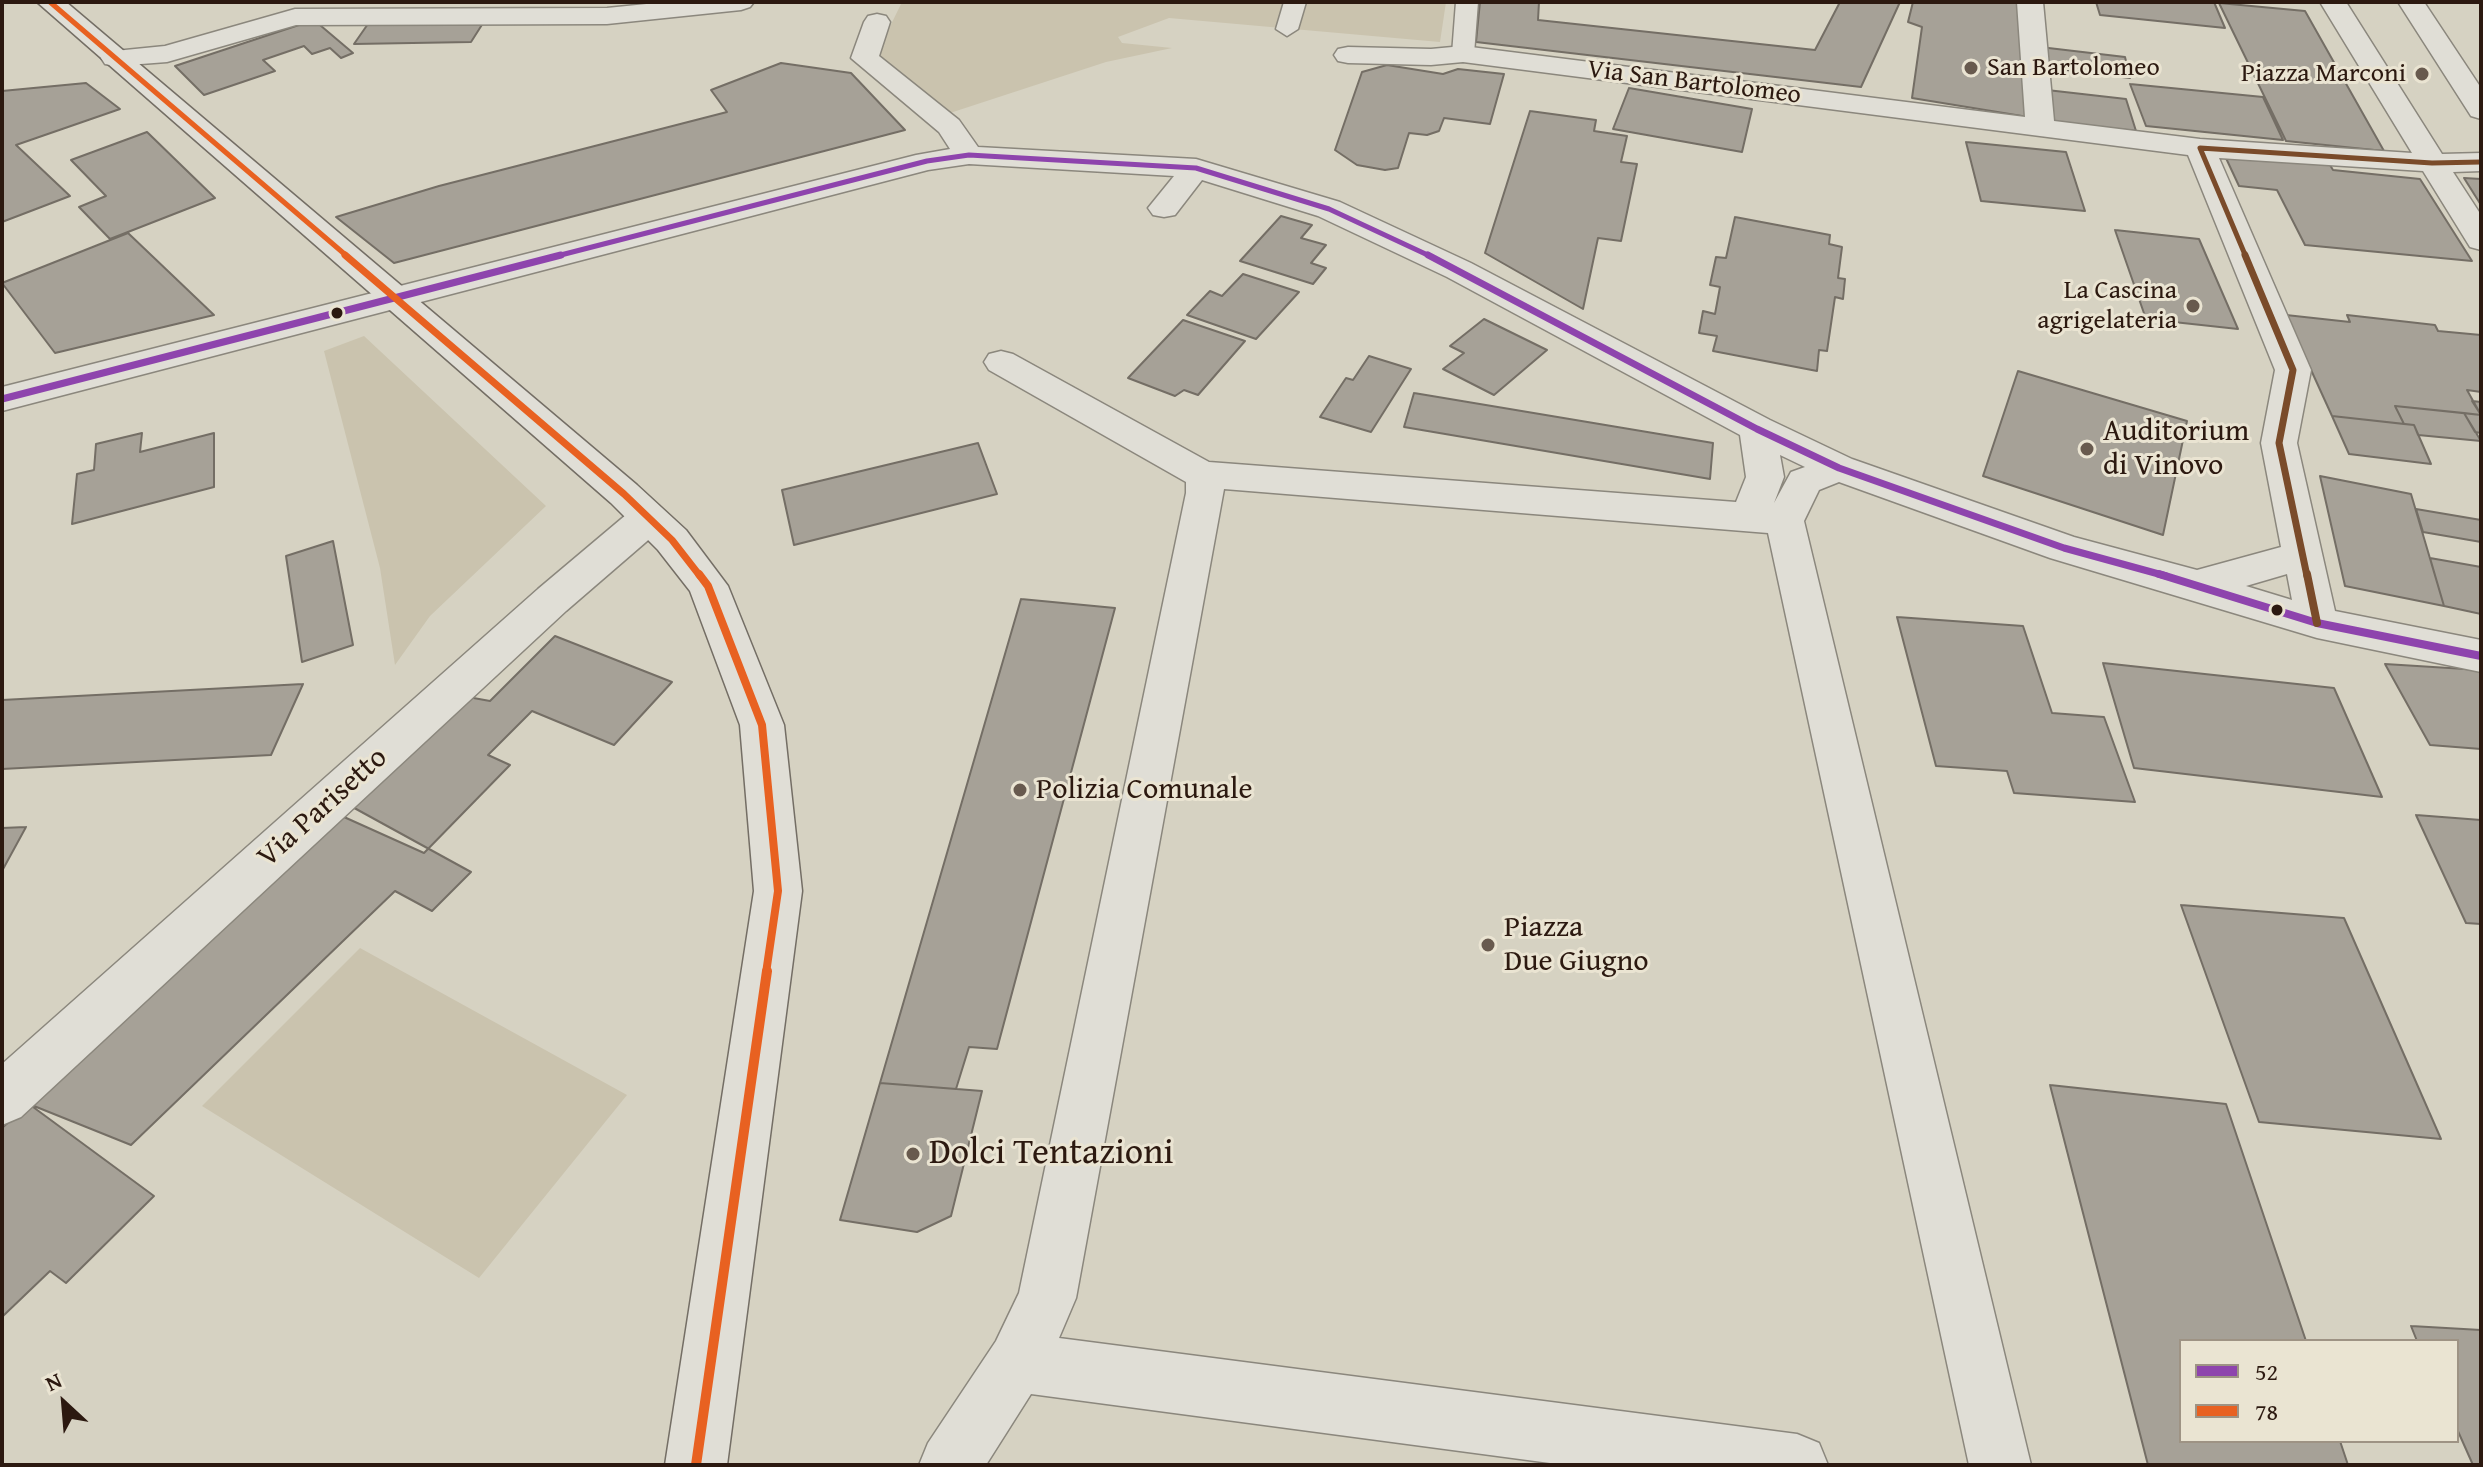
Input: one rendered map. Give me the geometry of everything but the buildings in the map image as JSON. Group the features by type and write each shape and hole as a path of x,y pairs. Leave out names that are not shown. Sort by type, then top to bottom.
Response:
{"street":[{"path":"50,2 624,494 672,540 708,586 762,725 778,891 696,1465"},
{"path":"115,58 167,54 295,17 607,16 741,2"},
{"path":"2030,2 2040,127"},
{"path":"2333,2 2481,240"},
{"path":"2411,2 2481,110"},
{"path":"877,22 865,58 949,126 969,155"},
{"name":"Via San Bartolomeo","path":"1348,55 1431,57 1463,54 2200,148 2432,163"},
{"path":"2200,148 2293,370 2279,443 2317,623"},
{"path":"2,399 927,161 969,155 1202,163 1329,209 1459,270 1757,429 1839,468 2064,548 2317,623 2481,656"},
{"path":"2432,163 2481,162"},
{"path":"1164,208 1202,163"},
{"path":"1001,362 1187,468 1205,475 1767,519"},
{"path":"1757,429 1765,477 1767,519 2000,1465"},
{"path":"1767,519 1804,481 1839,468"},
{"path":"950,1465 1017,1362 1047,1298 1205,493 1205,475"},
{"name":"Via Parisetto","path":"2,1099 552,600 647,519"},
{"path":"2197,585 2303,555"},
{"path":"1017,1362 1797,1465"}],"lane":[{"path":"1287,29 1295,2"},
{"path":"1463,54 1467,2"}],"shaded area":[{"path":"902,2 1446,2 1440,42 1169,18 1118,37 1122,43 1172,48 1106,62 950,113 876,55"},
{"path":"364,336 546,506 430,616 395,665 380,568 324,351"},
{"path":"360,948 627,1095 479,1278 202,1106"}],"transit line":[{"name":"78","path":"50,2 624,494 672,540 708,586 762,725 778,891 696,1465"},
{"path":"2317,623 2279,443 2293,370 2200,148 2432,163 2481,162"},
{"name":"52","path":"2,399 927,161 969,155 1196,168 1329,209 1459,270 1757,429 1839,468 2064,548 2317,623 2481,656"}],"place":[{"name":"San Bartolomeo","path":"1971,68"},
{"name":"Piazza Marconi","path":"2422,74"},
{"name":"La Cascina agrigelateria","path":"2193,306"},
{"name":"Auditorium di Vinovo","path":"2087,449"},
{"name":"Polizia Comunale","path":"1020,790"},
{"name":"Piazza Due Giugno","path":"1488,945"},
{"name":"Dolci Tentazioni","path":"913,1154"}]}
